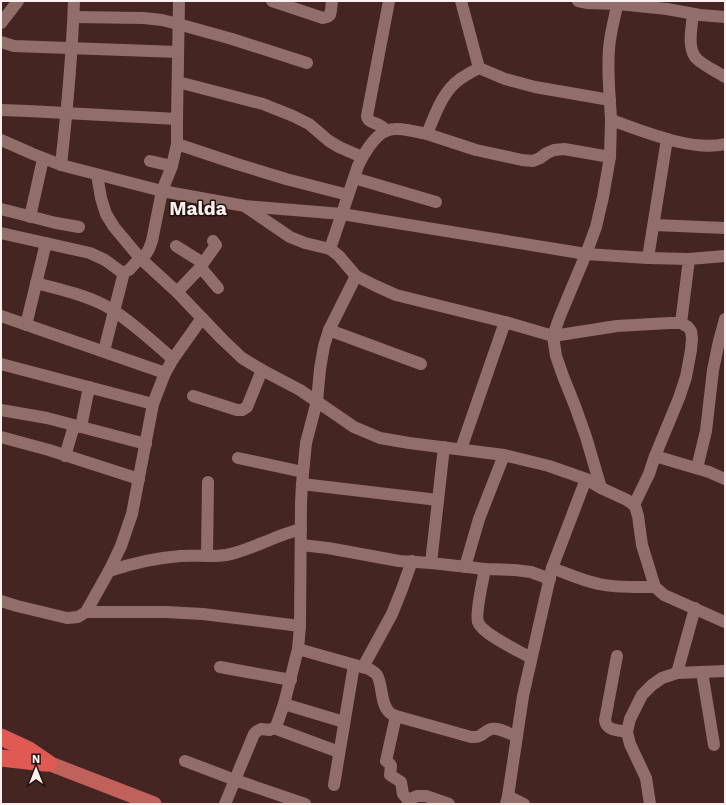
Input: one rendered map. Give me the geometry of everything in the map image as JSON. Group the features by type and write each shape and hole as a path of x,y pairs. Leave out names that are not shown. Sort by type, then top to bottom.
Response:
{"highway":[{"path":"1,758 10,750 6,740"},
{"path":"6,740 29,750 48,763"},
{"path":"1,758 48,763"}],"main road":[{"path":"48,763 154,804"}],"street":[{"path":"1,23 18,1"},
{"path":"61,165 67,113 74,1"},
{"path":"1,233 90,253 105,260 120,271 124,272 129,270 146,254 152,241 162,191 172,166 177,144 179,1"},
{"path":"272,1 327,18 330,14 332,1"},
{"path":"386,131 381,125 369,121 367,116 389,1"},
{"path":"461,1 479,68"},
{"path":"578,1 588,3 618,2 667,9 700,16 725,16"},
{"path":"601,488 586,437 562,376 556,356 553,336 596,227 603,197 610,157 611,120 609,49 618,2"},
{"path":"693,14 691,42 692,54 697,60 725,77"},
{"path":"74,17 144,18 178,24 232,39 307,63"},
{"path":"1,42 14,46 178,52"},
{"path":"427,134 436,111 445,94 459,79 479,68"},
{"path":"479,68 505,79 535,87 610,100"},
{"path":"178,82 263,104 293,116 309,124 329,141 339,147 362,156"},
{"path":"1,110 177,119"},
{"path":"611,120 667,139 706,146 725,144"},
{"path":"330,249 362,156 377,138 386,131 397,129 427,134 476,150 522,160 533,161 554,150 564,149 610,157"},
{"path":"648,258 667,139"},
{"path":"1,140 61,165 97,175 162,191 245,206 342,214 586,254 689,259 725,256"},
{"path":"177,144 244,166 348,195"},
{"path":"30,217 43,158"},
{"path":"150,161 172,166"},
{"path":"97,175 101,198 106,214 114,227 140,258 177,292 242,358 300,390 354,427 380,438 504,455 549,466 586,479 634,505 638,516 642,545 655,587 664,595 725,622"},
{"path":"354,178 436,202"},
{"path":"245,206 290,237 305,243 330,249 339,256 356,276 396,295 505,322 553,336 617,326 681,323 688,327 691,331 692,338 686,377 679,398 634,505"},
{"path":"1,209 30,217 79,227"},
{"path":"654,225 725,228"},
{"path":"177,292 201,266 216,245 213,241"},
{"path":"26,325 46,243"},
{"path":"176,246 201,266 202,270 218,288"},
{"path":"681,323 689,259"},
{"path":"104,351 124,272"},
{"path":"225,804 254,734 261,729 270,730 277,724 291,680 298,649 300,626 302,478 306,443 317,401 324,346 329,330 356,276"},
{"path":"36,282 104,305 122,317 173,359"},
{"path":"1,316 165,373"},
{"path":"1,601 67,618 78,617 86,612 121,546 132,514 154,404 165,373 202,318"},
{"path":"697,468 706,431 713,370 725,320"},
{"path":"462,449 505,322"},
{"path":"329,330 421,364"},
{"path":"1,364 154,404"},
{"path":"193,396 237,410 242,410 246,407 262,370"},
{"path":"65,456 90,387"},
{"path":"1,410 47,418 146,444"},
{"path":"1,437 139,479"},
{"path":"431,563 444,447"},
{"path":"465,567 479,518 504,455"},
{"path":"655,456 697,468 725,479"},
{"path":"238,458 302,478 438,500"},
{"path":"524,804 507,800 523,696 551,574 586,479"},
{"path":"207,556 208,482"},
{"path":"109,571 159,558 224,555 242,552 301,529"},
{"path":"301,545 328,548 399,561 551,574 620,587 655,587"},
{"path":"334,785 344,722 358,666 392,614 412,561"},
{"path":"485,569 478,613 478,621 481,628 490,635 531,658"},
{"path":"678,673 694,608"},
{"path":"86,612 166,612 203,614 300,626"},
{"path":"298,649 369,669 376,673 380,682 382,699 390,713 396,716 471,737 477,738 491,729 516,736"},
{"path":"617,656 605,720 608,728 627,732"},
{"path":"220,667 291,680"},
{"path":"650,804 646,778 630,744 627,732 630,719 642,695 662,678 678,673 725,671"},
{"path":"702,672 714,745"},
{"path":"284,704 344,722"},
{"path":"396,716 386,761 391,766 390,775 401,782 404,797 408,802 417,796 426,796 449,804"},
{"path":"274,728 339,752"},
{"path":"185,761 305,804"}],"district":[{"name":"Malda","path":"198,208"}]}
